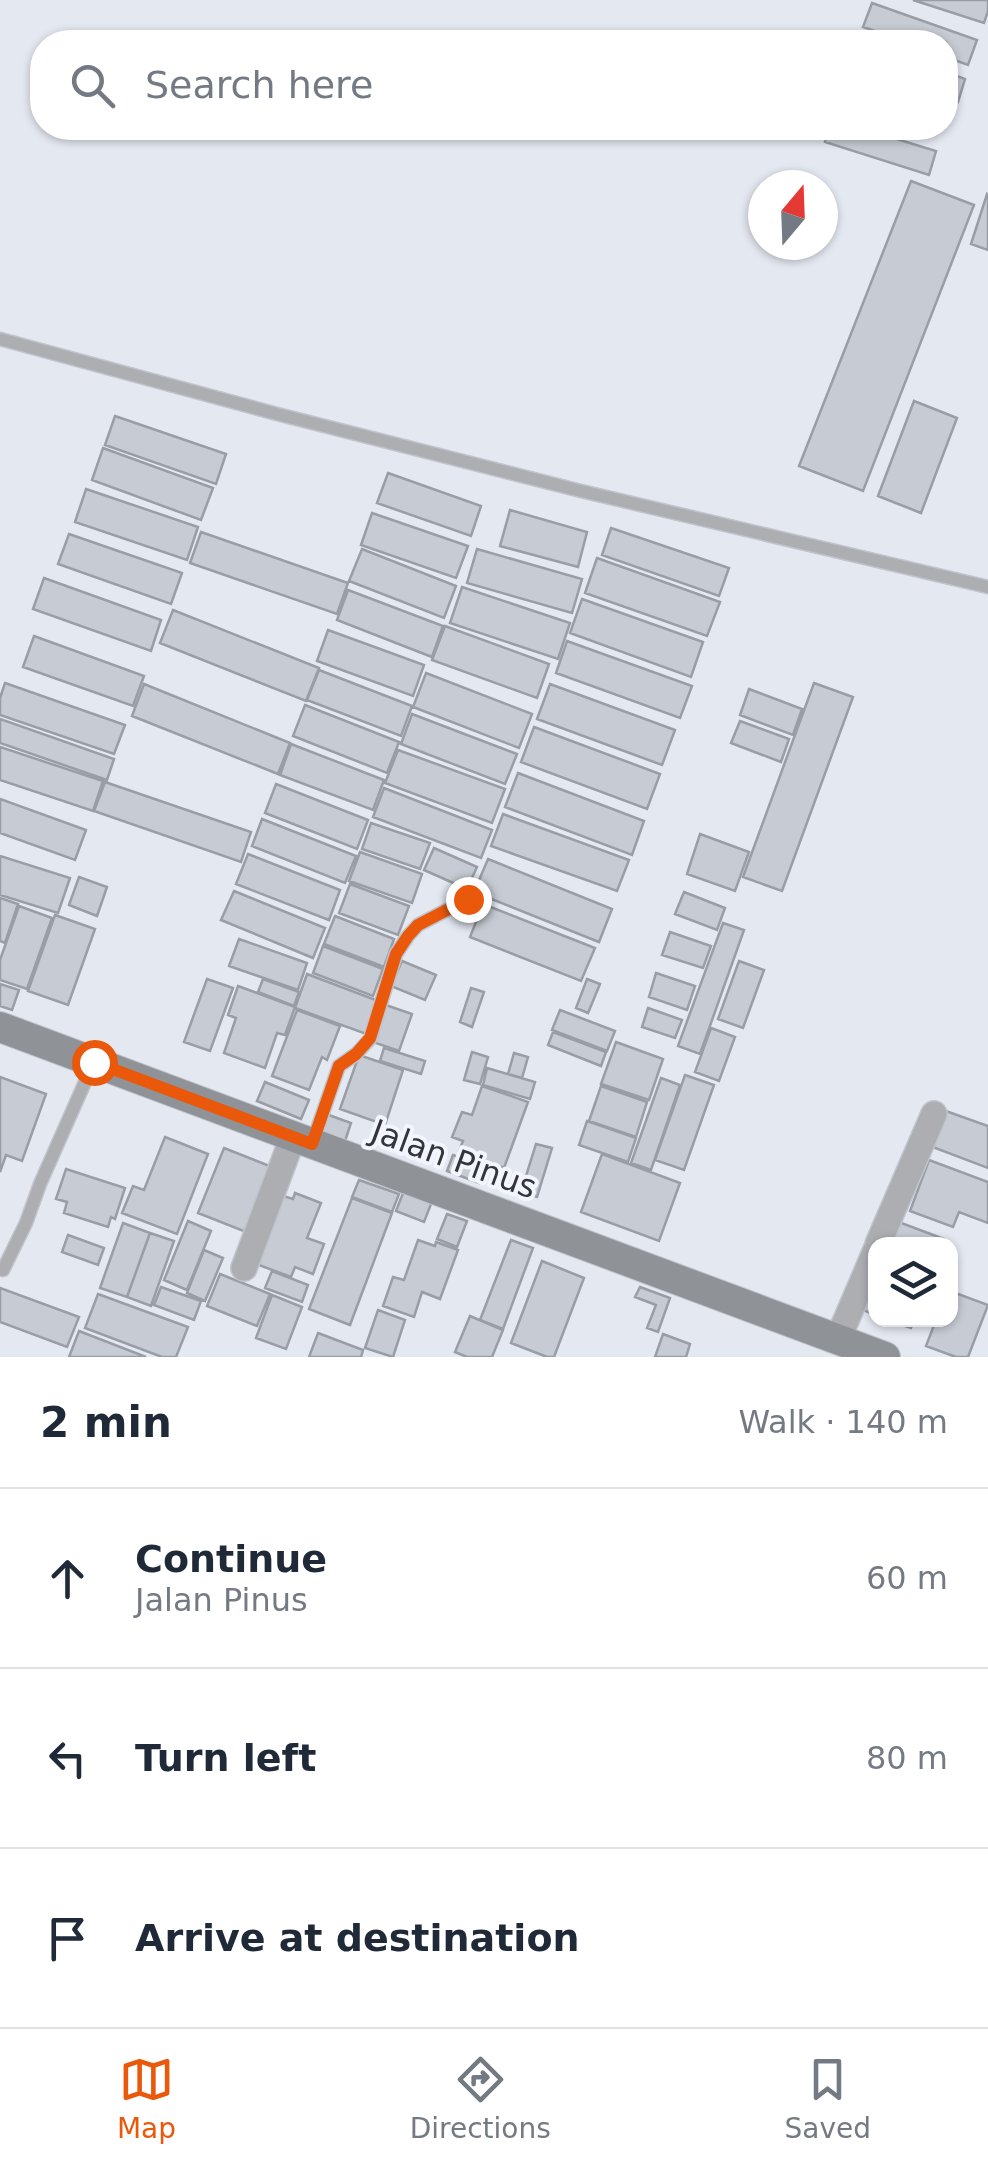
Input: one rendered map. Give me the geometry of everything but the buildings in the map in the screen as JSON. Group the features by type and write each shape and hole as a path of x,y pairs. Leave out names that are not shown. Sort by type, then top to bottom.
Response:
{"street":[{"name":"Jalan Pinus","path":"0,1026 885,1357"},
{"path":"882,1237 934,1114"},
{"path":"244,1268 302,1140"},
{"path":"838,1339 868,1269"}],"lane":[{"path":"0,339 581,492 988,587"},
{"path":"302,1140 339,1066 370,1038 396,954 408,936 418,925 468,899"},
{"path":"3,1270 94,1062"}],"route":[{"path":"94,1062 312,1144 339,1066 370,1038 396,954 418,925 468,899"}]}
